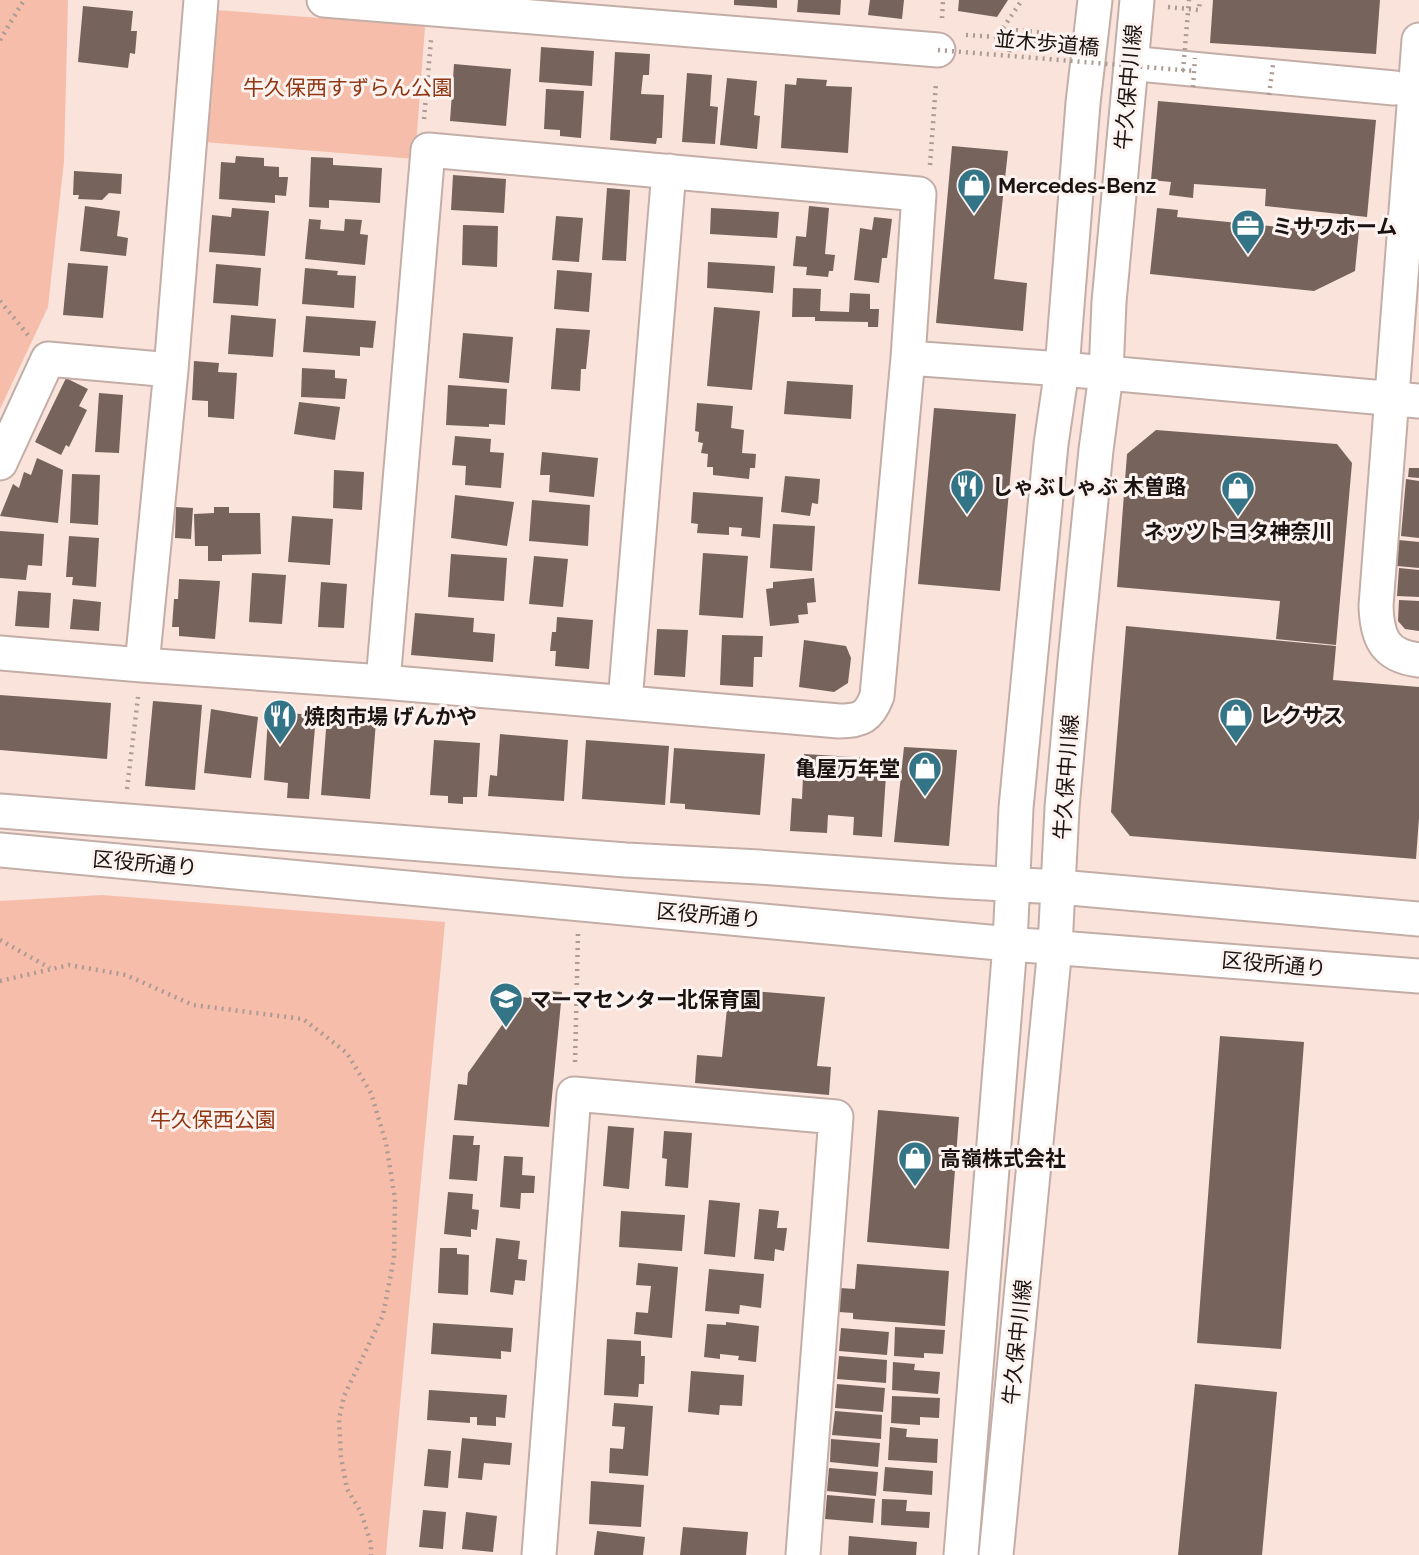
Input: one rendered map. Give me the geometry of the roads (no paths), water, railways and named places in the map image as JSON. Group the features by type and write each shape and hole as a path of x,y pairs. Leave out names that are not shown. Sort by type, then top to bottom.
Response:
{"street":[{"path":"142,665 171,370 201,0"},
{"path":"324,0 434,9 938,63"},
{"name":"牛久保中川線","path":"961,1555 1010,944 1016,808 1051,444 1062,369 1083,103 1095,0"},
{"name":"牛久保中川線","path":"996,1555 1055,947 1062,808 1075,661 1096,450 1107,374 1109,302 1151,3"},
{"path":"1419,40 1405,400 1376,606 1377,628 1384,643 1397,654 1419,660"},
{"path":"1149,65 1394,88"},
{"path":"0,653 839,721 852,721 863,717 872,709 878,683 908,358 919,194 428,149 383,682"},
{"path":"625,702 669,171"},
{"path":"908,358 1405,400"},
{"path":"0,463 48,359 171,370"},
{"name":"区役所通り","path":"0,811 626,860 1059,887 1419,919"},
{"name":"区役所通り","path":"0,850 1010,944 1419,976"},
{"path":"539,1555 574,1094 836,1117 803,1555"}],"place":[{"name":"Mercedes-Benz","path":"974,215"},
{"name":"ミサワホーム","path":"1248,256"},
{"name":"しゃぶしゃぶ 木曽路","path":"967,516"},
{"name":"ネッツトヨタ神奈川","path":"1238,518"},
{"name":"レクサス","path":"1236,745"},
{"name":"焼肉市場 げんかや","path":"280,746"},
{"name":"亀屋万年堂","path":"925,798"},
{"name":"マーマセンター北保育園","path":"506,1029"},
{"name":"高嶺株式会社","path":"915,1188"}],"park label":[{"name":"牛久保西すずらん公園","path":"348,87"},
{"name":"牛久保西公園","path":"213,1119"}]}
